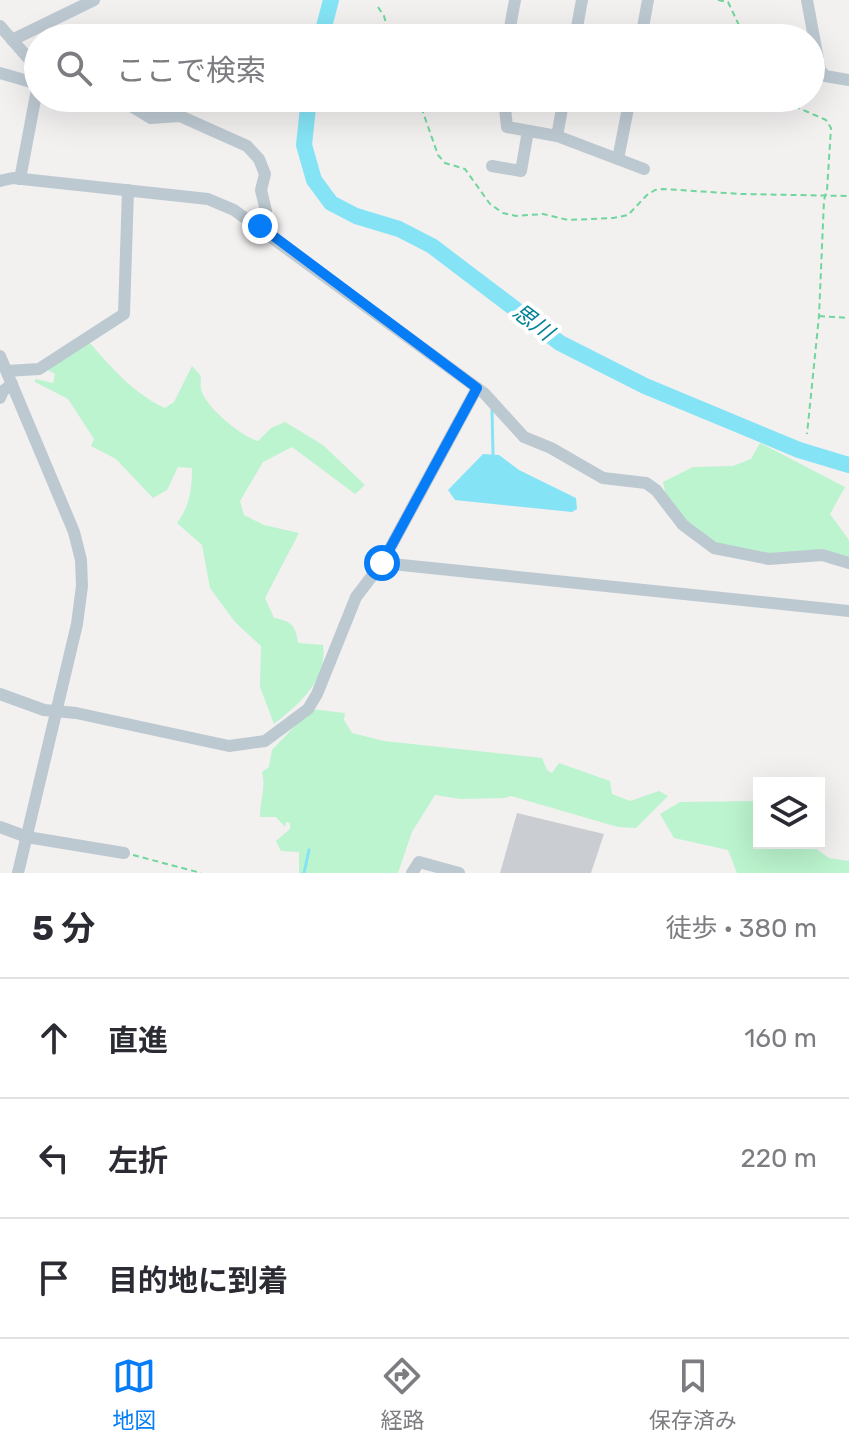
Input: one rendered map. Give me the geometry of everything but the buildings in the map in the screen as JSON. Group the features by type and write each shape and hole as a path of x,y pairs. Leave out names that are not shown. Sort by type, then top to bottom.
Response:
{"street":[{"path":"45,24 94,0"},
{"path":"511,24 515,0"},
{"path":"578,24 582,0"},
{"path":"644,24 648,0"},
{"path":"807,0 811,24"},
{"path":"0,26 24,54"},
{"path":"12,40 24,34"},
{"path":"0,73 24,80"},
{"path":"825,76 849,80"},
{"path":"20,179 33,112"},
{"path":"141,112 151,118 180,116 247,146 259,159 265,174 261,190 266,211 260,226"},
{"path":"505,112 507,127 557,136 644,169"},
{"path":"557,136 561,112"},
{"path":"618,159 627,112"},
{"path":"492,166 521,171 528,131"},
{"path":"0,181 20,179 208,199 234,210 260,226 477,388 524,437 551,448 603,478 646,483 656,490 683,525 714,548 769,559 822,555 849,563"},
{"path":"0,398 10,378 39,369 124,314 128,190"},
{"path":"0,356 74,532 81,560 82,586 58,711 18,873"},
{"path":"0,694 44,710 76,713 229,746 265,741 308,709 356,597 382,563 477,388"},
{"path":"382,563 849,611"},
{"path":"0,827 27,837 124,853"},
{"path":"412,873 419,862 435,870 459,873"}],"path":[{"path":"718,0 728,2 738,24"},
{"path":"378,7 386,24"},
{"path":"423,112 438,155 445,163 465,169 490,204 503,213 516,216 543,214 587,221 613,218 633,212 647,195 663,189 849,196"},
{"path":"807,434 819,316 831,128 826,120 808,112"},
{"path":"819,316 849,318"},
{"path":"124,853 201,873"}],"green space":[{"path":"89,342 133,388 165,408 174,402 192,366 201,376 201,389 209,404 243,434 258,441 271,428 285,422 323,445 365,485 355,494 292,447 263,462 240,501 244,515 264,525 299,533 265,598 274,618 289,622 294,628 298,643 323,645 321,669 316,680 301,700 274,724 260,687 261,646 235,622 210,588 202,545 177,523 189,497 192,468 178,467 167,490 153,498 116,459 91,446 94,439 68,399 35,382 35,379 53,383 55,374 46,369"},
{"path":"760,443 845,487 830,514 849,540 849,560 767,556 719,547 693,529 666,496 663,482 693,467 733,466 751,459"},
{"path":"311,709 345,713 344,720 352,733 384,741 542,758 547,770 552,773 559,763 610,781 612,794 630,801 659,791 668,796 636,828 618,827 511,796 460,799 435,795 412,832 398,873 299,873 299,852 281,851 276,841 290,829 290,823 286,822 285,827 276,817 260,817 262,772 269,767 272,750"},
{"path":"753,801 753,849 816,849 829,858 849,861 849,873 737,873 728,850 674,838 660,814 680,802"}],"water":[{"path":"483,454 499,455 519,470 576,498 577,509 572,512 455,500 448,490"}],"waterway":[{"name":"思川","path":"325,24 331,0"},
{"name":"思川","path":"308,112 304,145 314,180 331,203 356,216 399,229 432,246 560,343 645,386 799,450 849,465"},
{"path":"492,410 493,454"},
{"path":"304,873 309,850"}],"route":[{"path":"260,226 477,388 382,563"}]}
